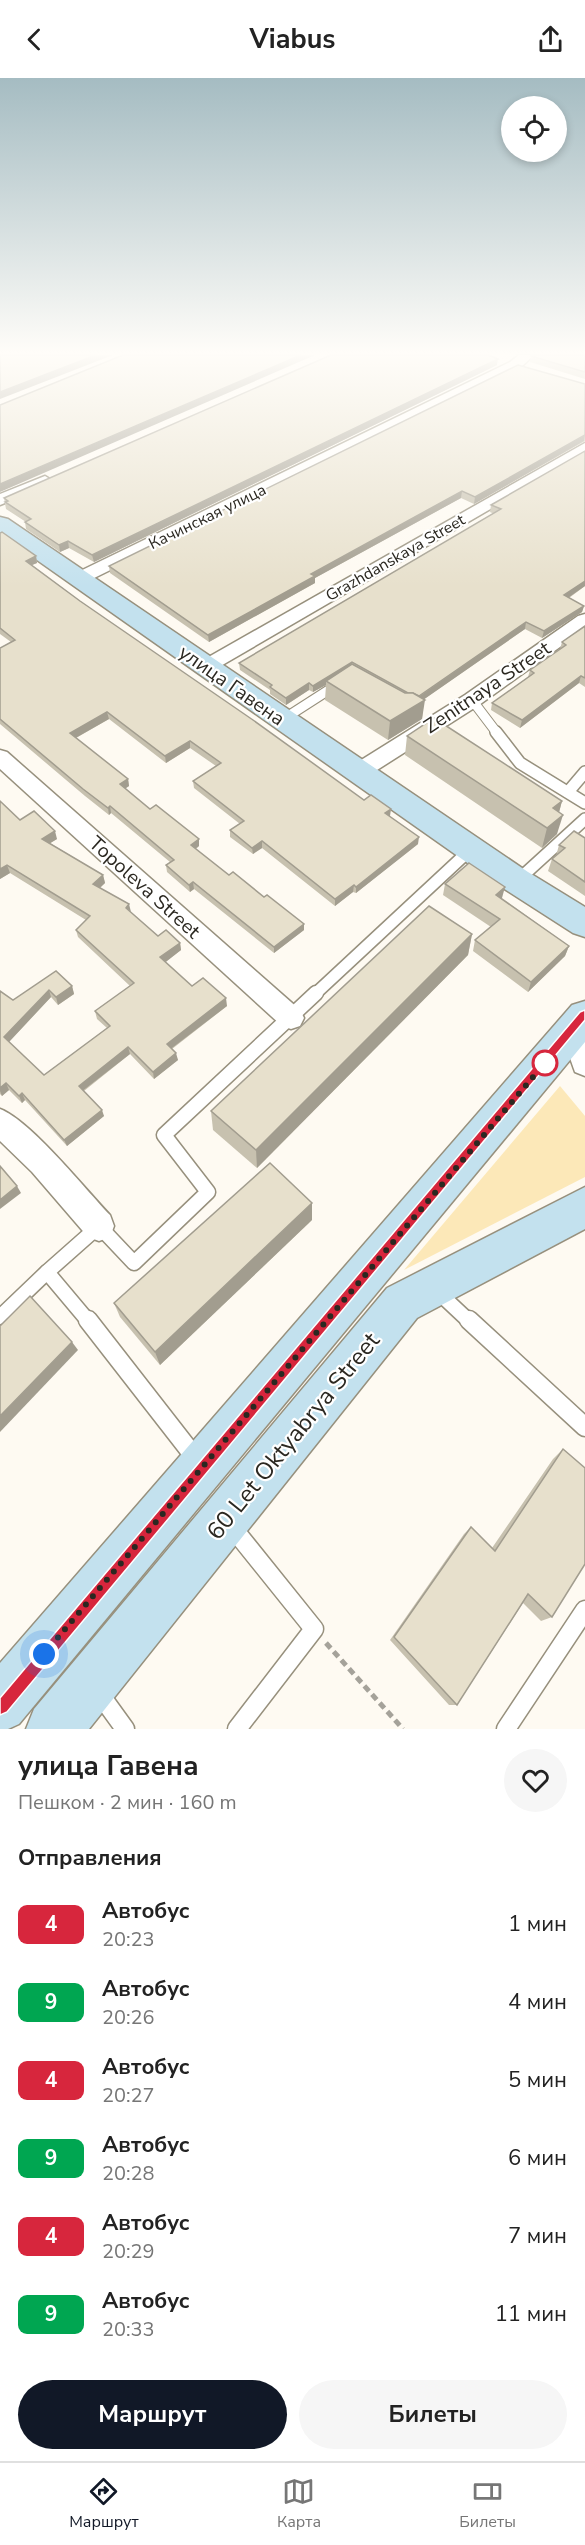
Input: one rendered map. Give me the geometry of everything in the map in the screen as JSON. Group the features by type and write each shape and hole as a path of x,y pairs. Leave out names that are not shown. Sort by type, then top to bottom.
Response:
{"main road":[{"name":"улица Гавена","path":"0,524 517,881 585,924"},
{"path":"0,1705 203,1468 581,1037"},
{"name":"60 Let Oktyabrya Street","path":"54,1729 402,1303 585,1207"}],"street":[{"name":"Качинская улица","path":"78,579 376,432"},
{"name":"Grazhdanskaya Street","path":"205,667 585,447"},
{"path":"0,500 54,477"},
{"name":"Zenitnaya Street","path":"358,772 472,700 585,620"},
{"name":"Topoleva Street","path":"0,757 291,1017"},
{"path":"0,1122 42,1162 99,1226"}],"lane":[{"path":"282,720 351,676"},
{"path":"472,700 520,763 585,803"},
{"path":"568,792 585,772"},
{"path":"517,881 585,819"},
{"path":"0,1317 99,1226 134,1263 208,1192 164,1135 471,849"},
{"path":"47,1272 203,1468"},
{"path":"433,1287 585,1427"},
{"path":"225,1520 314,1629 237,1729"},
{"path":"506,1729 585,1610"},
{"path":"92,1683 125,1729"}],"path":[{"path":"314,1629 403,1729"}],"shaded area":[{"path":"560,1086 585,1116 585,1177 404,1270"}],"building":[{"path":"0,432 121,432 0,484"},
{"path":"155,432 347,432 92,555 68,541 59,545 25,522 31,519 5,502 8,501 4,498"},
{"path":"382,432 585,432 585,435 475,497 462,491 311,574 315,576 208,635 109,566"},
{"path":"585,451 585,581 564,595 584,606 544,631 526,622 419,696 408,693 352,662 313,686 309,683 286,698 270,687 272,685 239,663 501,509 491,505"},
{"path":"2,532 36,556 26,561 80,601 253,720 364,800 371,795 391,809 385,813 419,837 356,887 354,885 335,899 262,841 252,848 230,830 244,821 193,781 221,763 190,741 165,756 107,712 70,733 128,779 120,784 150,809 156,805 199,839 191,845 229,875 233,872 264,897 267,895 304,924 274,947 193,882 189,885 166,865 174,860 110,806 108,808 83,789 0,719 0,648 15,640 0,628 0,533"},
{"path":"585,626 585,678 581,676 522,720 492,703 534,673 530,670 566,645 562,642"},
{"path":"352,664 405,693 413,693 425,700 390,721 326,681"},
{"path":"434,718 562,801 553,808 563,815 547,828 407,736"},
{"path":"0,801 20,820 34,811 55,831 42,839 103,875 93,884 129,904 126,908 158,936 166,930 180,943 160,957 192,986 203,978 226,998 167,1044 176,1053 153,1072 128,1047 79,1086 102,1110 64,1140 22,1093 19,1096 6,1083 0,1088 0,991 13,1000 56,971 72,986 56,997 49,990 4,1037 44,1075 110,1026 95,1011 134,983 76,930 90,916 7,865 0,869"},
{"path":"574,831 585,838 585,882 552,859 565,848 559,845"},
{"path":"469,863 505,887 496,895 569,946 531,982 475,940 500,919 445,884"},
{"path":"429,906 472,934 256,1150 211,1111"},
{"path":"270,1163 312,1203 155,1352 114,1303"},
{"path":"0,1166 17,1186 0,1200"},
{"path":"30,1296 72,1342 0,1416 0,1326"},
{"path":"563,1449 585,1468 585,1564 552,1617 528,1594 457,1705 394,1637 471,1527 495,1551"}],"bus line":[{"name":"4","path":"0,1705 585,1016"}],"route":[{"path":"44,1654 545,1063"}]}
